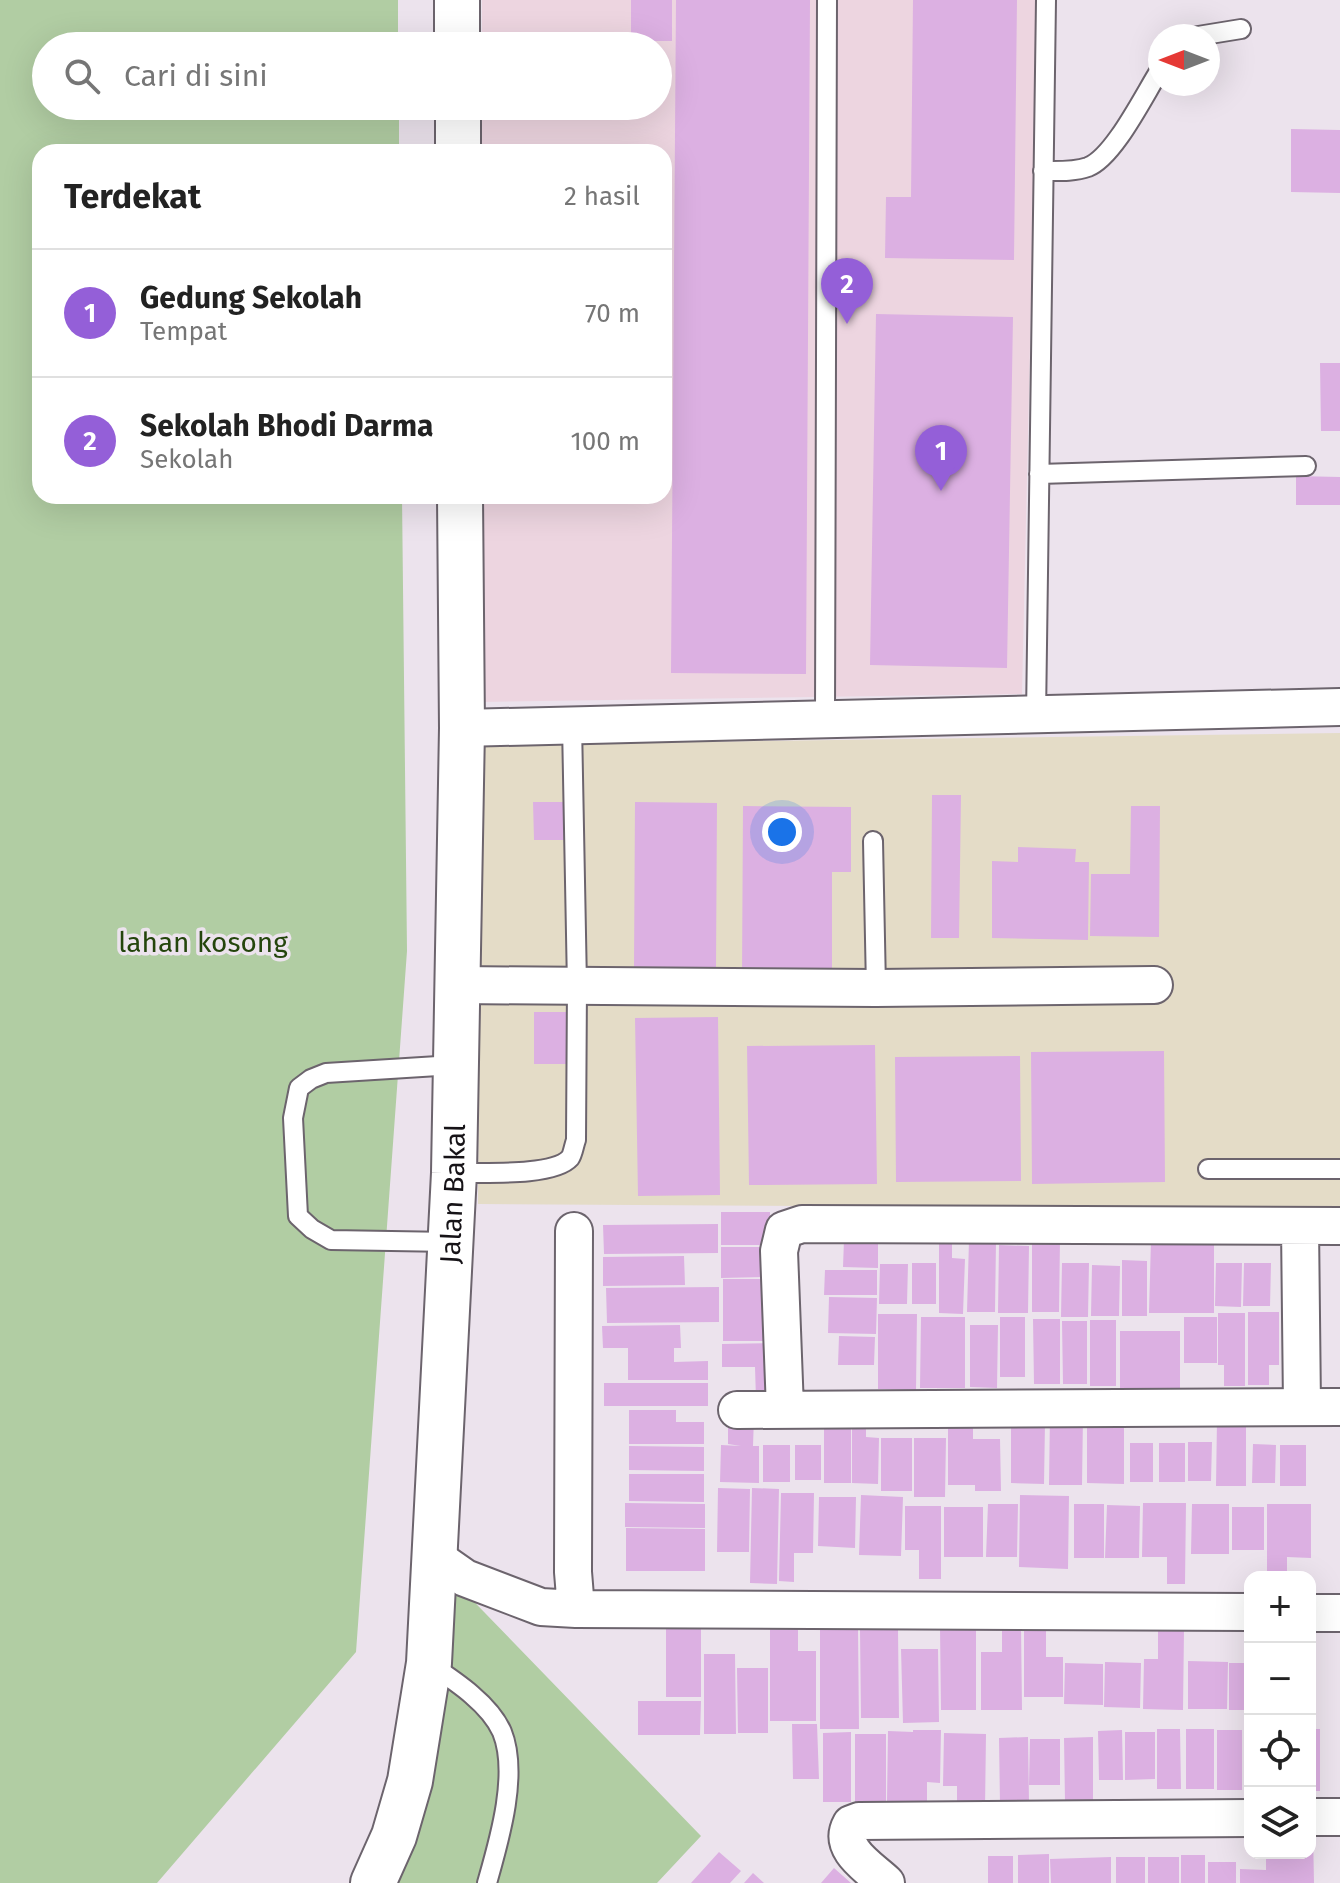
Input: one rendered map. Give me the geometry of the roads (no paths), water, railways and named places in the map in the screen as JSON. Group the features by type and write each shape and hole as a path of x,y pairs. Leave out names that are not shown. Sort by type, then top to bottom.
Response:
{"street":[{"path":"457,0 457,32"},
{"path":"458,120 458,144"},
{"name":"Jalan Bakal","path":"373,1883 394,1836 410,1781 429,1663 454,1173 462,728 460,504"},
{"path":"462,728 1340,707"},
{"path":"457,985 876,988 1154,985"},
{"path":"785,1409 779,1251 784,1230 802,1224 1340,1226"},
{"path":"1300,1226 1302,1406"},
{"path":"574,1231 573,1572 576,1609"},
{"path":"737,1410 1340,1407"},
{"path":"435,1557 465,1578 541,1607 1244,1612"},
{"path":"1316,1613 1340,1613"},
{"path":"1316,1817 1340,1817"},
{"path":"886,1883 846,1843 846,1832 851,1824 859,1821 1244,1818"}],"lane":[{"path":"825,717 827,0"},
{"path":"1036,716 1046,0"},
{"path":"1220,32 1241,29"},
{"path":"1043,171 1073,170 1099,161 1117,141 1148,90"},
{"path":"1039,474 1306,466"},
{"path":"454,1173 540,1170 557,1166 571,1157 576,1140 577,986 572,724"},
{"path":"873,841 876,988"},
{"path":"451,1242 331,1240 312,1229 298,1216 293,1118 299,1088 326,1073 454,1065"},
{"path":"1208,1169 1340,1169"},
{"path":"429,1663 476,1697 502,1731 509,1768 502,1831 487,1883"}],"place":[{"name":"Sekolah Bhodi Darma","path":"847,324"},
{"name":"Gedung Sekolah","path":"941,491"}],"park label":[{"name":"lahan kosong","path":"203,942"}]}
